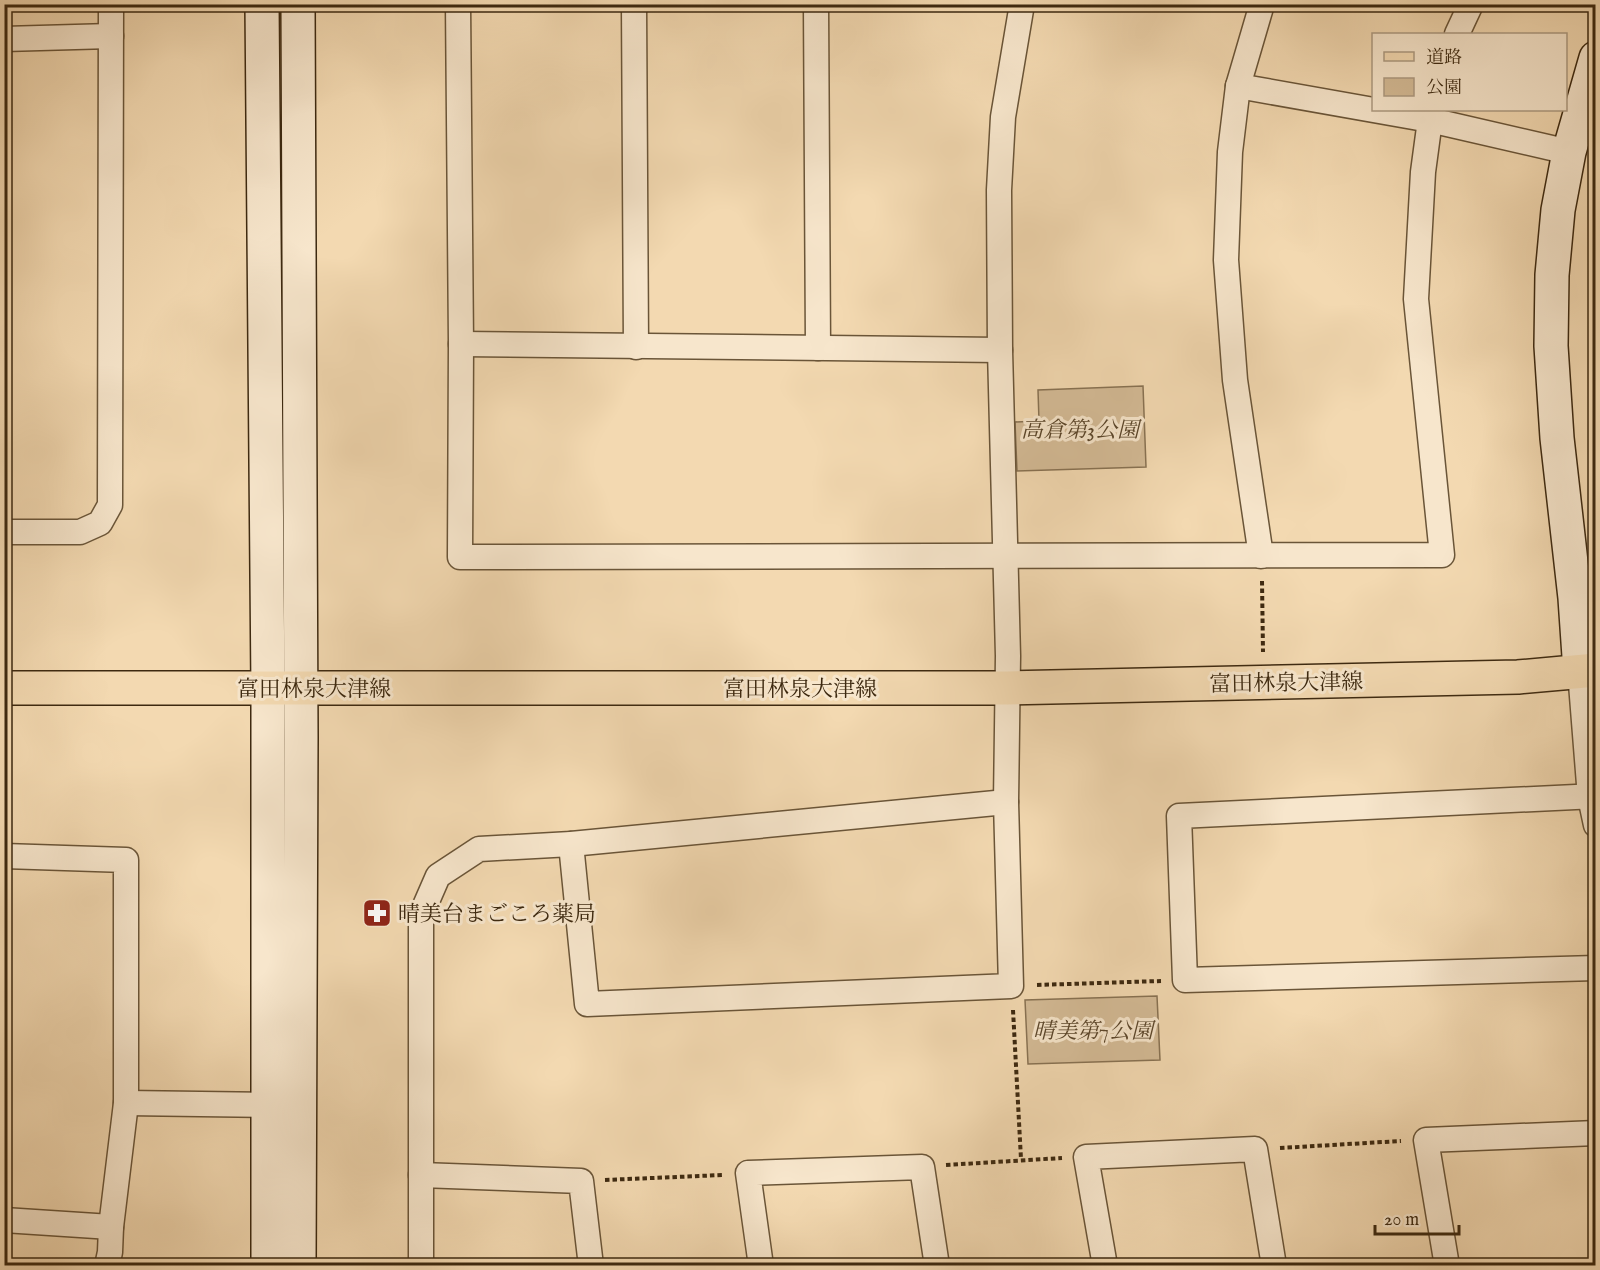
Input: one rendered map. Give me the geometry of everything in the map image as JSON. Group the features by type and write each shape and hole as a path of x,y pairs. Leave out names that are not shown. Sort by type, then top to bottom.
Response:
{"main road":[{"name":"富田林泉大津線","path":"4,688 1007,688 1518,677 1588,670"}],"street":[{"path":"4,532 80,532 100,523 110,505 111,4"},
{"path":"262,4 268,688 268,1266"},
{"path":"298,4 299,1266"},
{"path":"458,4 460,557 1442,555 1416,299 1423,172 1432,115"},
{"path":"634,4 636,347"},
{"path":"816,4 818,348"},
{"path":"571,844 587,1004 1011,986 1006,802 1007,688 999,190 1003,117 1022,4"},
{"path":"1261,556 1235,380 1226,260 1230,153 1238,86 1262,4"},
{"path":"1457,33 1471,4"},
{"path":"4,39 111,36"},
{"path":"1596,58 1569,152 1558,210 1552,275 1551,346 1557,438 1575,598 1588,670 1596,825"},
{"path":"1238,86 1372,106"},
{"path":"1405,111 1432,115 1569,152"},
{"path":"461,344 1000,350"},
{"path":"1593,796 1179,816 1185,980 1596,968"},
{"path":"421,1266 421,915 438,876 479,849 571,844 1006,802"},
{"path":"4,856 126,860 126,1103 107,1266"},
{"path":"126,1103 267,1105"},
{"path":"1447,1266 1426,1140 1596,1133"},
{"path":"1105,1266 1086,1157 1255,1149 1274,1266"},
{"path":"761,1266 748,1173 922,1167 937,1266"},
{"path":"421,1175 582,1181 591,1266"},
{"path":"4,1220 111,1227"}],"path":[{"path":"1261,556 1263,656"},
{"path":"1022,1159 1011,986 1185,980"},
{"path":"1255,1149 1426,1140"},
{"path":"922,1167 1022,1159 1086,1157"},
{"path":"582,1181 748,1173"}],"green space":[{"name":"高倉第3公園","path":"1143,386 1146,467 1017,471 1015,422 1039,421 1038,390"},
{"name":"晴美第7公園","path":"1157,996 1160,1060 1028,1064 1025,1000"}],"place":[{"name":"晴美台まごころ薬局","path":"377,913"}]}
